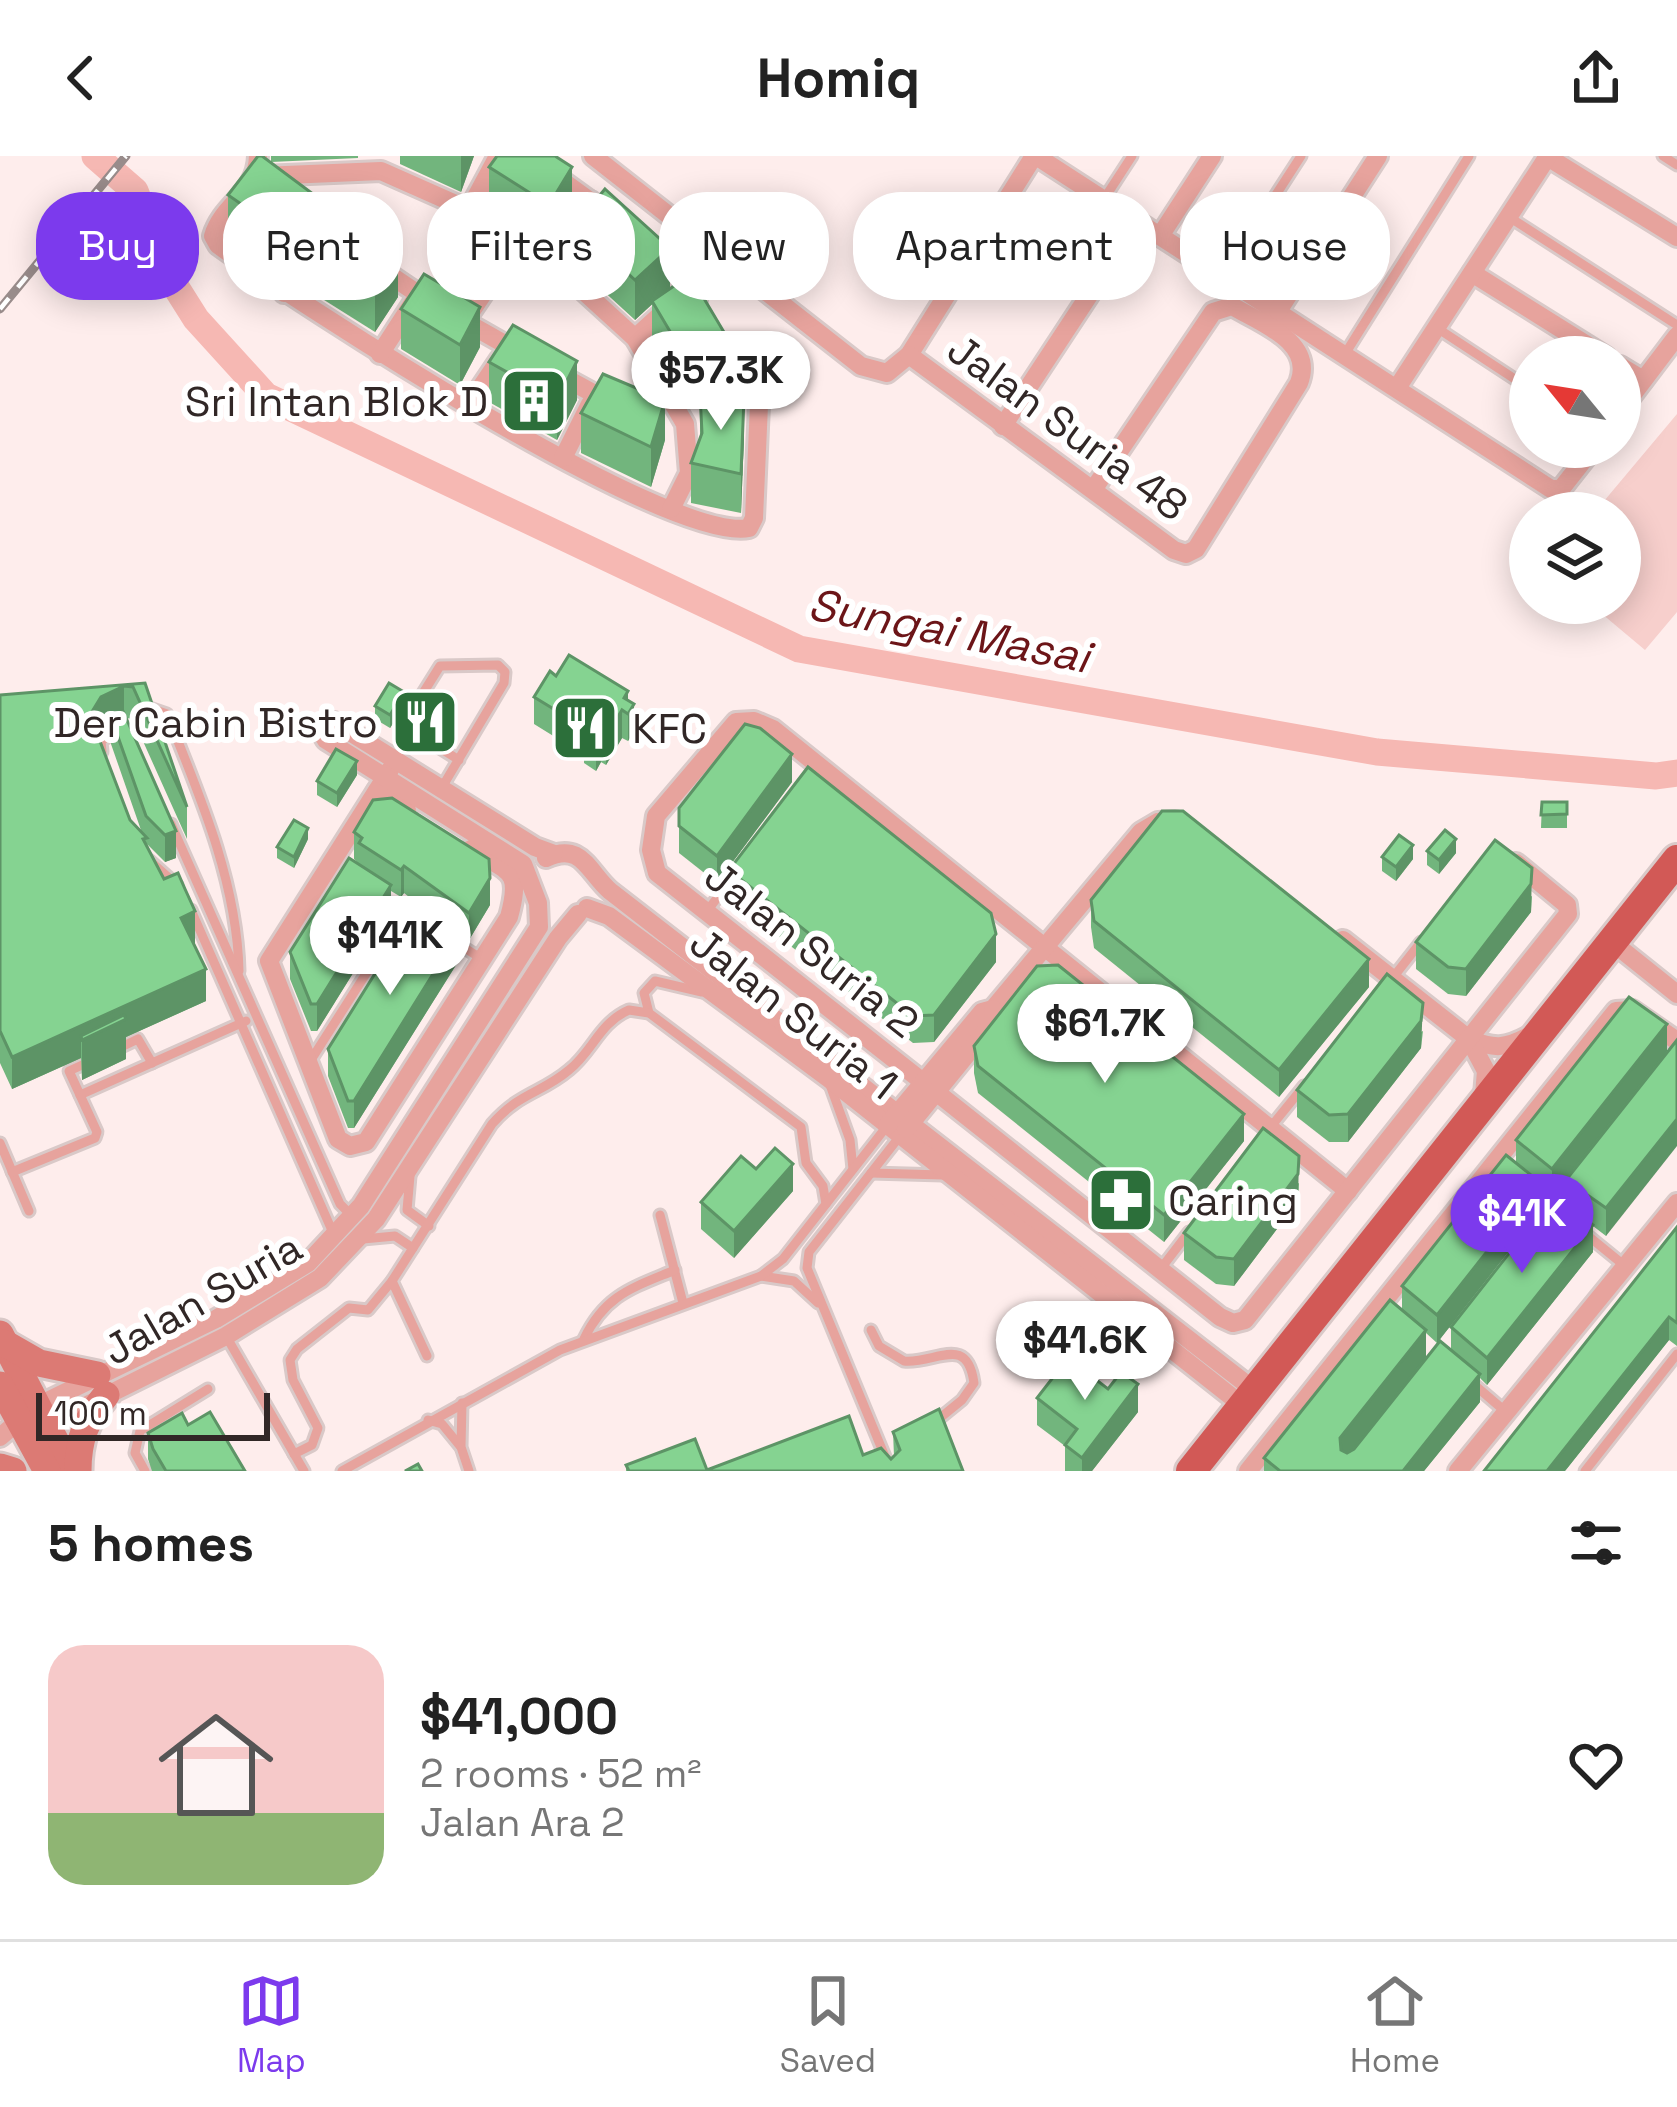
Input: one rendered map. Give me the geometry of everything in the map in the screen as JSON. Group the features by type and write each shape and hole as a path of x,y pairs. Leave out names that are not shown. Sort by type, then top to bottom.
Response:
{"main road":[{"path":"1191,1471 1677,860"},
{"path":"2,1339 23,1356 101,1385 80,1438 75,1471"},
{"path":"2,1339 22,1426 75,1471"},
{"path":"0,1385 47,1471"},
{"path":"0,1467 13,1471"}],"street":[{"path":"479,192 498,156"},
{"path":"528,156 578,192"},
{"path":"593,156 659,208"},
{"path":"777,300 872,372 886,373 909,356 1035,156 1091,192"},
{"path":"1160,236 1212,156"},
{"path":"1278,311 1378,156"},
{"path":"1397,388 1547,156 1677,237"},
{"path":"258,166 382,164 435,192"},
{"path":"258,166 276,190"},
{"path":"239,192 258,166"},
{"path":"223,214 213,236 223,249"},
{"path":"1156,233 1180,250"},
{"path":"640,242 659,259"},
{"path":"1472,273 1572,336"},
{"path":"403,284 632,412"},
{"path":"380,354 418,295"},
{"path":"295,300 562,458 671,509 737,530 748,528 754,518 750,407 696,300"},
{"path":"464,322 479,300"},
{"path":"593,300 634,338 686,422 689,473 671,509"},
{"path":"634,338 677,300"},
{"path":"1003,426 1086,300"},
{"path":"1259,300 1278,311 1294,332"},
{"path":"1093,490 1208,317 1232,306 1345,354 1509,461"},
{"name":"Jalan Suria 48","path":"909,356 1174,550 1186,554 1196,549 1299,383 1303,363 1294,332"},
{"path":"1641,383 1677,336"},
{"path":"469,405 509,346"},
{"path":"562,458 595,395"},
{"path":"1519,468 1551,489 1562,489 1578,468"},
{"name":"Jalan Suria 2","path":"818,766 773,729 736,722 656,816 650,850 657,873 1160,1271 1233,1323 1245,1320 1348,1191"},
{"path":"818,766 1348,1191 1568,914 1567,905 1497,852"},
{"path":"386,777 441,789 535,847 554,854 577,854 596,877 594,899 582,911 556,916 538,903 523,864 386,777"},
{"path":"386,777 511,874 517,888 509,917 366,1142 350,1146 338,1139 268,961 386,777"},
{"path":"1196,830 1173,821 1144,828 994,1009 982,1012 899,1124 1248,1398"},
{"path":"532,882 540,863 554,854"},
{"name":"Jalan Suria 1","path":"596,877 899,1124"},
{"name":"Jalan Suria","path":"22,1426 308,1263 352,1216 539,927 538,903"},
{"name":"Jalan Suria 1","path":"582,911 609,916 828,1078 899,1124"},
{"name":"Jalan Suria","path":"101,1385 226,1336 320,1278 376,1219 558,938 582,911"},
{"path":"1322,924 1469,1039 1493,1048 1506,1047 1544,1027"},
{"path":"1612,942 1677,994"},
{"path":"480,1019 495,976 482,959"},
{"path":"1248,1471 1386,1312 1502,1167 1616,1011 1632,1010 1677,1041"},
{"path":"1469,1039 1486,1071 1480,1107"},
{"path":"1458,1471 1677,1203"}],"lane":[{"path":"1109,192 1132,156"},
{"path":"1278,192 1301,156"},
{"path":"1345,354 1469,156"},
{"path":"1663,156 1677,165"},
{"path":"1509,217 1677,325"},
{"path":"1437,328 1509,375"},
{"path":"441,789 459,760 504,683 505,672 498,665 440,666 403,725 459,760"},
{"path":"128,707 149,706 167,714 202,802 236,919 239,977"},
{"path":"107,766 99,745 105,737 127,726 136,747"},
{"path":"805,784 818,766"},
{"path":"164,810 340,1204 352,1216"},
{"path":"141,853 184,895 334,1234"},
{"path":"707,911 749,857"},
{"path":"331,863 350,875"},
{"path":"387,899 425,922"},
{"path":"309,1063 406,910"},
{"path":"1379,994 1433,927"},
{"path":"444,935 482,959"},
{"path":"649,1013 644,993 655,981 718,998"},
{"path":"294,1454 312,1445 318,1429 293,1380 290,1360 297,1349 349,1308 368,1310 429,1226 492,1124 508,1106 569,1070 596,1034 618,1015 629,1010 649,1013 801,1127 806,1163 818,1177 826,1204"},
{"path":"80,1095 256,1017"},
{"path":"12,1172 94,1138 97,1132 70,1071 138,1039 152,1063"},
{"path":"818,1177 850,1174 850,1140 828,1078"},
{"path":"1256,1145 1311,1078"},
{"path":"891,1471 808,1268 809,1252 871,1173 899,1124"},
{"name":"Jalan Suria 1","path":"342,1471 584,1339 761,1276 783,1259 850,1174 899,1124"},
{"path":"0,1143 28,1211"},
{"path":"412,1165 407,1210 429,1226"},
{"path":"871,1173 957,1169"},
{"path":"661,1215 683,1303"},
{"path":"1160,1271 1201,1217"},
{"path":"1572,1223 1625,1266"},
{"path":"354,1242 386,1234 413,1248"},
{"path":"584,1339 598,1311 624,1291 675,1270"},
{"path":"761,1276 794,1281 823,1307"},
{"path":"392,1281 428,1356"},
{"path":"871,1330 879,1346 904,1361 960,1354 974,1376 962,1400 920,1431"},
{"path":"226,1336 304,1471"},
{"path":"1585,1471 1677,1354"},
{"path":"1454,1369 1506,1412"},
{"path":"145,1471 135,1453 140,1431 208,1390"},
{"path":"461,1447 462,1403"},
{"path":"428,1420 442,1424 461,1447 470,1471"},
{"path":"882,1448 901,1440"}],"shaded area":[{"path":"1677,414 1677,612 1645,650 1614,624 1641,624 1641,492 1612,492 1632,468 1641,468 1641,457"}],"building":[{"path":"262,156 310,192 230,192"},
{"path":"497,156 555,156 572,167 557,192 528,192 489,167"},
{"path":"635,216 659,238 659,258 635,280"},
{"path":"424,274 427,300 468,300 480,307 460,345 401,309"},
{"path":"659,296 659,300 705,300 737,354 691,367 652,301"},
{"path":"513,325 577,361 557,400 489,362"},
{"path":"603,374 665,400 651,447 581,413"},
{"path":"700,394 744,397 741,474 691,463 702,433"},
{"path":"569,655 628,691 624,698 634,704 628,714 622,710 606,737 601,735 596,743 584,736 588,730 534,697 550,671 556,676"},
{"path":"145,683 187,807 133,687 124,686 101,697 90,715 130,820 147,838 143,839 164,879 178,873 195,911 181,918 206,969 12,1057 0,1031 0,695"},
{"path":"389,683 404,692 390,715 375,706"},
{"path":"424,694 445,706 436,721 415,708"},
{"path":"123,711 176,831 165,835 146,816 111,717"},
{"path":"745,724 760,728 792,754 717,856 679,826 679,808"},
{"path":"336,749 357,761 337,793 317,781"},
{"path":"808,767 991,913 996,934 934,1015 913,1016 729,870"},
{"path":"392,798 489,859 490,878 469,913 404,866 401,870 359,843 362,838 354,832 373,800"},
{"path":"1542,802 1567,802 1567,814 1541,815"},
{"path":"1162,811 1183,811 1369,959 1279,1070 1094,921 1091,900"},
{"path":"294,820 308,828 294,857 277,847"},
{"path":"1445,830 1456,839 1439,860 1427,851"},
{"path":"1399,835 1413,845 1396,867 1382,857"},
{"path":"1495,840 1532,868 1531,884 1466,969 1448,967 1416,942"},
{"path":"349,858 391,885 317,1004 311,1004 290,952"},
{"path":"419,903 461,929 354,1101 348,1101 328,1049"},
{"path":"1058,965 1244,1114 1164,1215 978,1066 974,1046 1037,966"},
{"path":"1387,974 1423,1003 1421,1021 1348,1114 1329,1115 1297,1090"},
{"path":"1629,997 1667,1024 1552,1169 1516,1140"},
{"path":"124,1015 126,1019 82,1040 81,1036"},
{"path":"1677,1040 1677,1119 1606,1208 1566,1180"},
{"path":"1263,1128 1299,1156 1298,1174 1234,1259 1216,1257 1184,1233"},
{"path":"775,1148 793,1164 734,1231 701,1202 741,1156 756,1169"},
{"path":"1506,1155 1541,1183 1437,1315 1402,1286"},
{"path":"1555,1195 1593,1225 1487,1358 1451,1327"},
{"path":"1677,1227 1677,1323 1669,1317 1547,1471 1484,1471"},
{"path":"1390,1300 1426,1330 1340,1438 1341,1450 1354,1449 1440,1341 1480,1374 1403,1471 1280,1471 1264,1458"},
{"path":"1068,1358 1108,1389 1121,1372 1138,1384 1082,1458 1065,1445 1077,1429 1037,1398"},
{"path":"939,1409 963,1471 629,1471 626,1465 695,1439 707,1470 849,1416 863,1455 881,1448 891,1459 900,1450 893,1432"},
{"path":"210,1412 245,1471 166,1471 148,1433 182,1413 188,1425"}],"waterway":[{"name":"Sungai Masai","path":"95,156 135,191 167,273 196,319 266,396 799,649 1377,752 1656,776 1677,773"}],"railway":[{"path":"0,309 126,156"}],"place":[{"name":"Sri Intan Blok D","path":"534,401"},
{"name":"Der Cabin Bistro","path":"425,722"},
{"name":"KFC","path":"585,728"},
{"name":"Caring","path":"1121,1200"}]}
